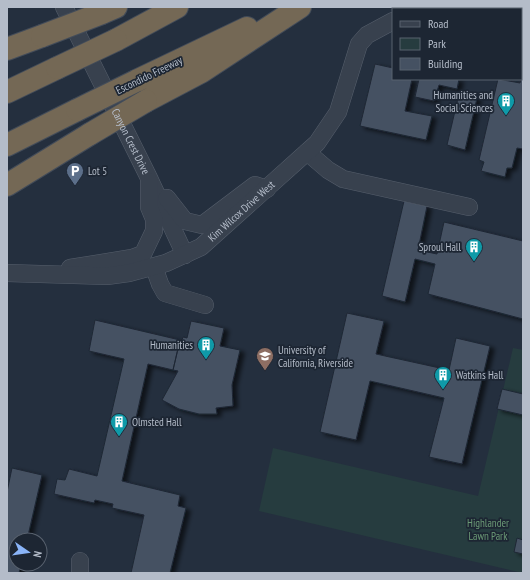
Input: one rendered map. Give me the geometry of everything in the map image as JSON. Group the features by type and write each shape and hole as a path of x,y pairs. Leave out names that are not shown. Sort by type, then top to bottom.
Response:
{"highway":[{"path":"7,92 116,40 177,7"},
{"name":"Escondido Freeway","path":"7,145 291,7"},
{"path":"7,185 146,101 201,72 300,7"},
{"path":"7,49 109,10"}],"street":[{"name":"Canyon Crest Drive","path":"64,7 149,178 185,255"},
{"name":"Kim Wilcox Drive West","path":"7,273 107,276 154,267 201,247 317,143 338,112 359,44 366,35 392,22"},
{"path":"307,152 328,170 343,179 469,207"},
{"path":"149,178 185,221 197,225 207,223 254,185 267,189"},
{"path":"42,274 86,264 132,258 143,254 154,231 154,219 149,207 149,178"},
{"path":"154,267 165,293 205,305"}],"green space":[{"name":"Highlander Lawn Park","path":"513,348 523,350 523,573 259,511 273,448 478,496"}],"building":[{"path":"523,7 523,65 522,8 514,8"},
{"path":"375,64 392,68 392,80 412,80 405,111 432,116 426,140 360,126"},
{"name":"Humanities and Social Sciences","path":"523,69 523,149 517,148 512,168 507,168 505,177 481,171 484,162 479,160 498,80 520,83 522,80"},
{"path":"419,80 459,80 457,89 439,85 434,101 415,97"},
{"path":"459,94 477,98 465,150 447,145"},
{"name":"Sproul Hall","path":"404,201 427,206 418,250 437,254 444,222 523,241 523,319 428,294 435,264 415,259 405,302 382,296"},
{"name":"Watkins Hall","path":"347,313 384,321 376,354 449,370 456,338 490,346 462,464 429,457 444,398 370,381 356,440 320,432"},
{"name":"Olmsted Hall","path":"95,320 180,340 173,370 148,364 122,481 180,495 178,506 186,508 170,573 131,573 144,515 112,508 113,504 95,500 94,503 54,494 57,479 65,480 69,469 97,476 124,359 89,351"},
{"name":"Humanities","path":"191,321 224,328 220,346 240,350 232,385 233,406 216,408 217,414 199,414 179,409 162,400 178,371 173,370 180,340 182,340 183,337 187,338"},
{"path":"502,389 523,394 523,415 497,409"},
{"path":"12,468 42,475 29,532 8,532 8,572 19,573 7,573 7,492"},
{"path":"517,538 523,540 523,554 514,552"}],"place":[{"name":"Humanities and Social Sciences","path":"506,116"},
{"name":"Lot 5","path":"75,186"},
{"name":"Sproul Hall","path":"474,262"},
{"name":"Humanities","path":"206,360"},
{"name":"University of California, Riverside","path":"265,371"},
{"name":"Watkins Hall","path":"443,390"},
{"name":"Olmsted Hall","path":"119,437"}]}
